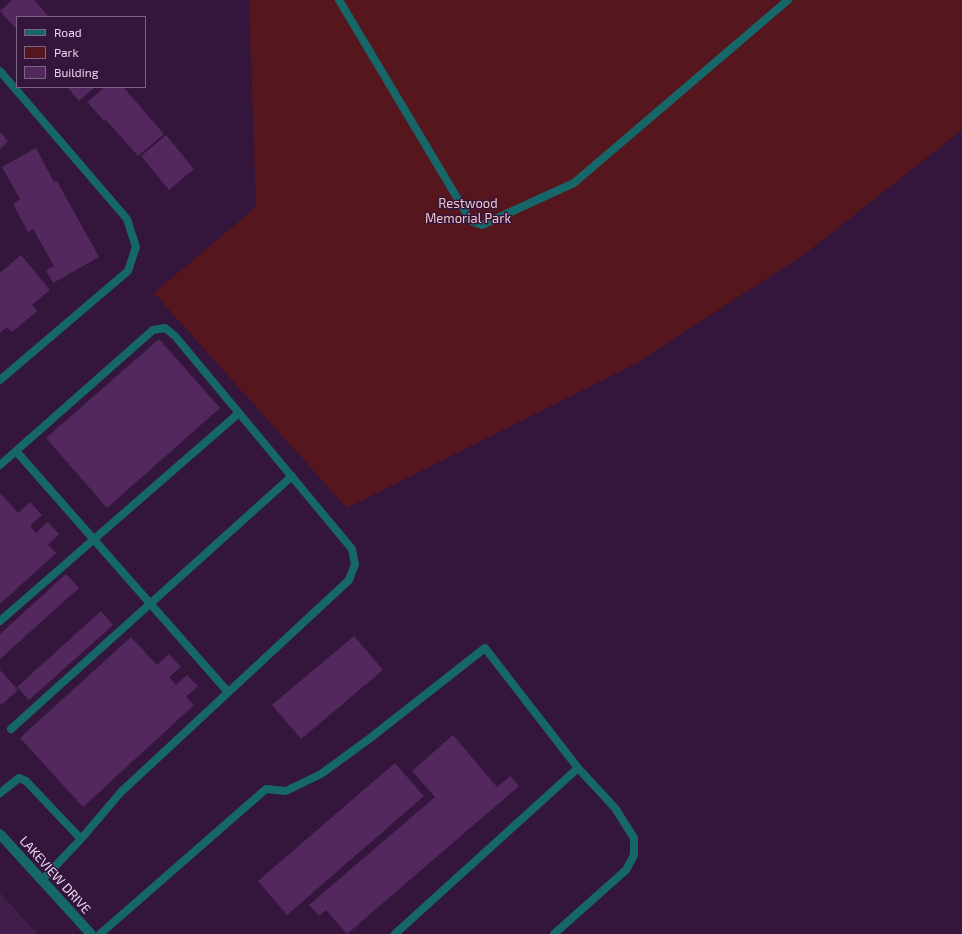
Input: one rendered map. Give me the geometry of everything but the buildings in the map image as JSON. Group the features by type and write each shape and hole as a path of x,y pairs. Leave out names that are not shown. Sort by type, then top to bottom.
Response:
{"street":[{"name":"LAKEVIEW DRIVE","path":"0,834 91,934"}],"lane":[{"path":"339,0 472,221 482,225 574,183 788,0"},
{"path":"0,71 126,219 136,247 128,271 0,380"},
{"path":"0,464 153,330 165,328 175,336 352,549 355,564 349,580 121,792 81,839 42,880"},
{"path":"0,621 239,413"},
{"path":"16,451 228,692"},
{"path":"11,729 292,476"},
{"path":"100,934 266,789 286,791 321,774 369,739 485,648 578,768 615,808 634,838 634,855 626,870 554,934"},
{"path":"395,934 578,768"},
{"path":"0,793 19,778 26,781 81,839"}],"shaded area":[{"path":"0,893 38,934 0,934"}],"green space":[{"name":"Restwood Memorial Park","path":"249,0 962,0 962,130 806,253 637,363 347,508 154,293 256,207"}]}
